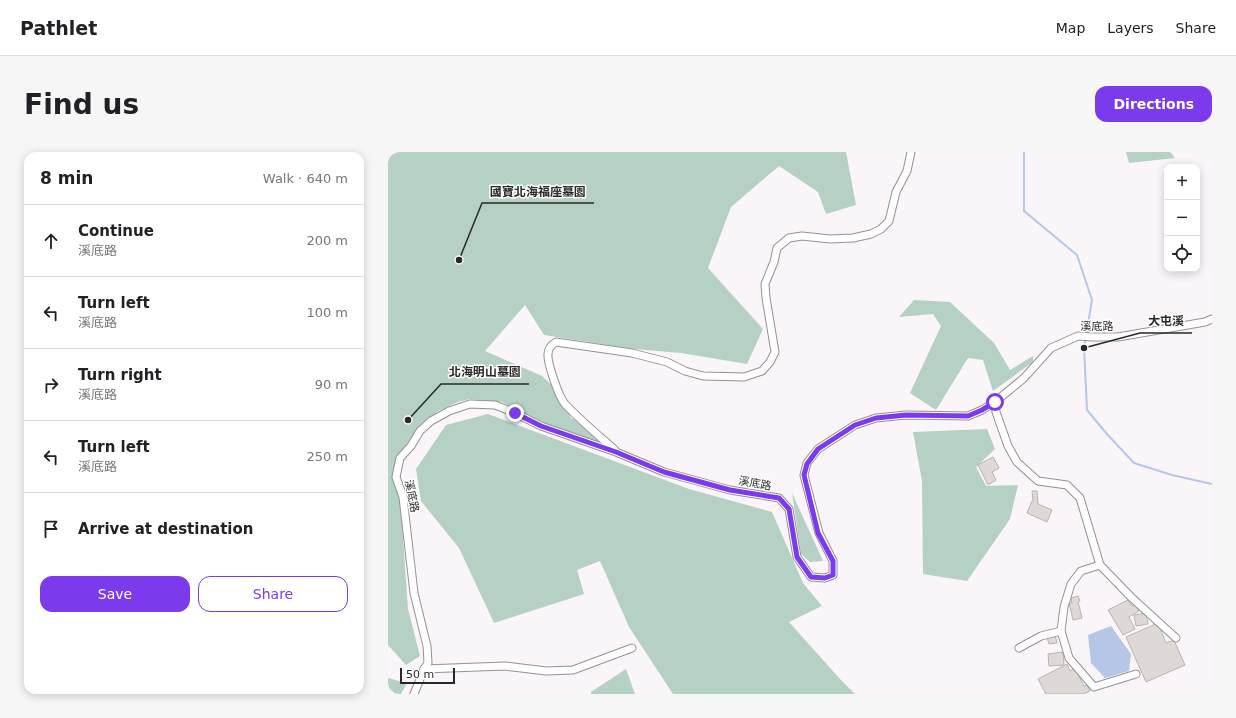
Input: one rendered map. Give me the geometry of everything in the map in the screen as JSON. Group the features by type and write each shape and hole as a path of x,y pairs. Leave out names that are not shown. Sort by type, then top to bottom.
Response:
{"street":[{"path":"616,452 563,402 548,356 549,349 552,344 556,342 632,354 667,362 685,371 702,376 744,377 762,371 770,362 775,352 765,284 774,262 777,248 789,238 802,236 830,239 853,238 871,234 881,229 888,221 896,192 907,171 910,152"},
{"name":"溪底路","path":"414,694 428,663 427,646 414,593 403,496 396,477 400,458 411,446 420,431 431,420 470,404 495,405 541,426 616,452 664,472 730,490 779,498 789,509 797,557 811,577 825,578 833,575 833,561 818,533 804,475 807,464 818,449 855,425 876,418 906,415 968,416 982,410 995,402 1024,378 1051,348 1078,336 1093,338 1118,337 1190,325 1212,319"},
{"path":"995,402 996,412 1008,446 1016,462 1038,482 1067,486 1080,498 1100,565 1131,597 1176,638"},
{"path":"1100,565 1081,571 1071,584 1064,607 1061,631 1069,658 1094,687 1136,674"},
{"path":"1019,648 1041,636 1061,631"},
{"path":"424,670 506,666 546,671 573,670 632,648"}],"green space":[{"path":"388,152 846,152 856,205 826,214 818,192 779,166 731,207 708,268 763,329 747,364 681,353 634,349 544,335 525,305 485,351 542,376 555,388 571,418 604,434 612,449 553,429 502,402 469,399 458,402 438,411 419,429 401,465 400,494 408,609 420,656 406,665 388,645"},
{"path":"1126,152 1170,152 1175,158 1129,163"},
{"path":"914,300 950,302 994,343 1010,370 1033,356 1033,362 993,391 983,360 968,358 936,410 910,393 941,326 933,314 899,317"},
{"path":"488,414 689,489 772,512 803,583 822,606 789,622 855,694 673,694 629,627 600,561 577,570 584,594 494,623 459,548 421,501 416,469 446,425"},
{"path":"987,429 995,449 976,467 986,486 1018,485 1010,519 967,581 923,574 922,481 913,432"},
{"path":"792,493 823,561 810,562 801,554"},
{"path":"626,669 635,694 591,694 591,692"},
{"path":"388,678 407,683 401,694 388,694"}],"water":[{"path":"1111,626 1131,654 1129,671 1105,678 1091,663 1088,635"}],"building":[{"path":"993,457 999,468 992,472 996,480 988,485 978,465"},
{"path":"1032,491 1037,491 1038,504 1052,510 1047,522 1027,513 1033,501"},
{"path":"1078,596 1082,618 1073,620 1069,603 1072,603 1071,598"},
{"path":"1128,600 1132,606 1135,604 1139,611 1129,617 1135,629 1123,635 1108,610"},
{"path":"1146,613 1148,624 1136,626 1134,615"},
{"path":"1158,623 1166,643 1174,640 1185,665 1146,682 1126,637"},
{"path":"1055,635 1057,643 1049,644 1047,637"},
{"path":"1063,652 1064,665 1049,666 1048,654"},
{"path":"1067,664 1070,671 1075,668 1084,686 1087,685 1090,691 1084,694 1046,694 1038,679"}],"waterway":[{"path":"1024,152 1024,211 1077,255 1092,300 1084,348 1087,410 1134,463 1172,475 1212,484"}],"place":[{"name":"國寶北海福座墓園","path":"459,260"},
{"name":"大屯溪","path":"1084,348"},
{"name":"北海明山墓園","path":"408,420"}],"route":[{"path":"515,413 541,426 616,452 664,472 730,490 779,498 789,509 797,557 811,577 825,578 833,575 833,561 818,533 804,475 807,464 818,449 855,425 876,418 906,415 968,416 995,402"}]}
